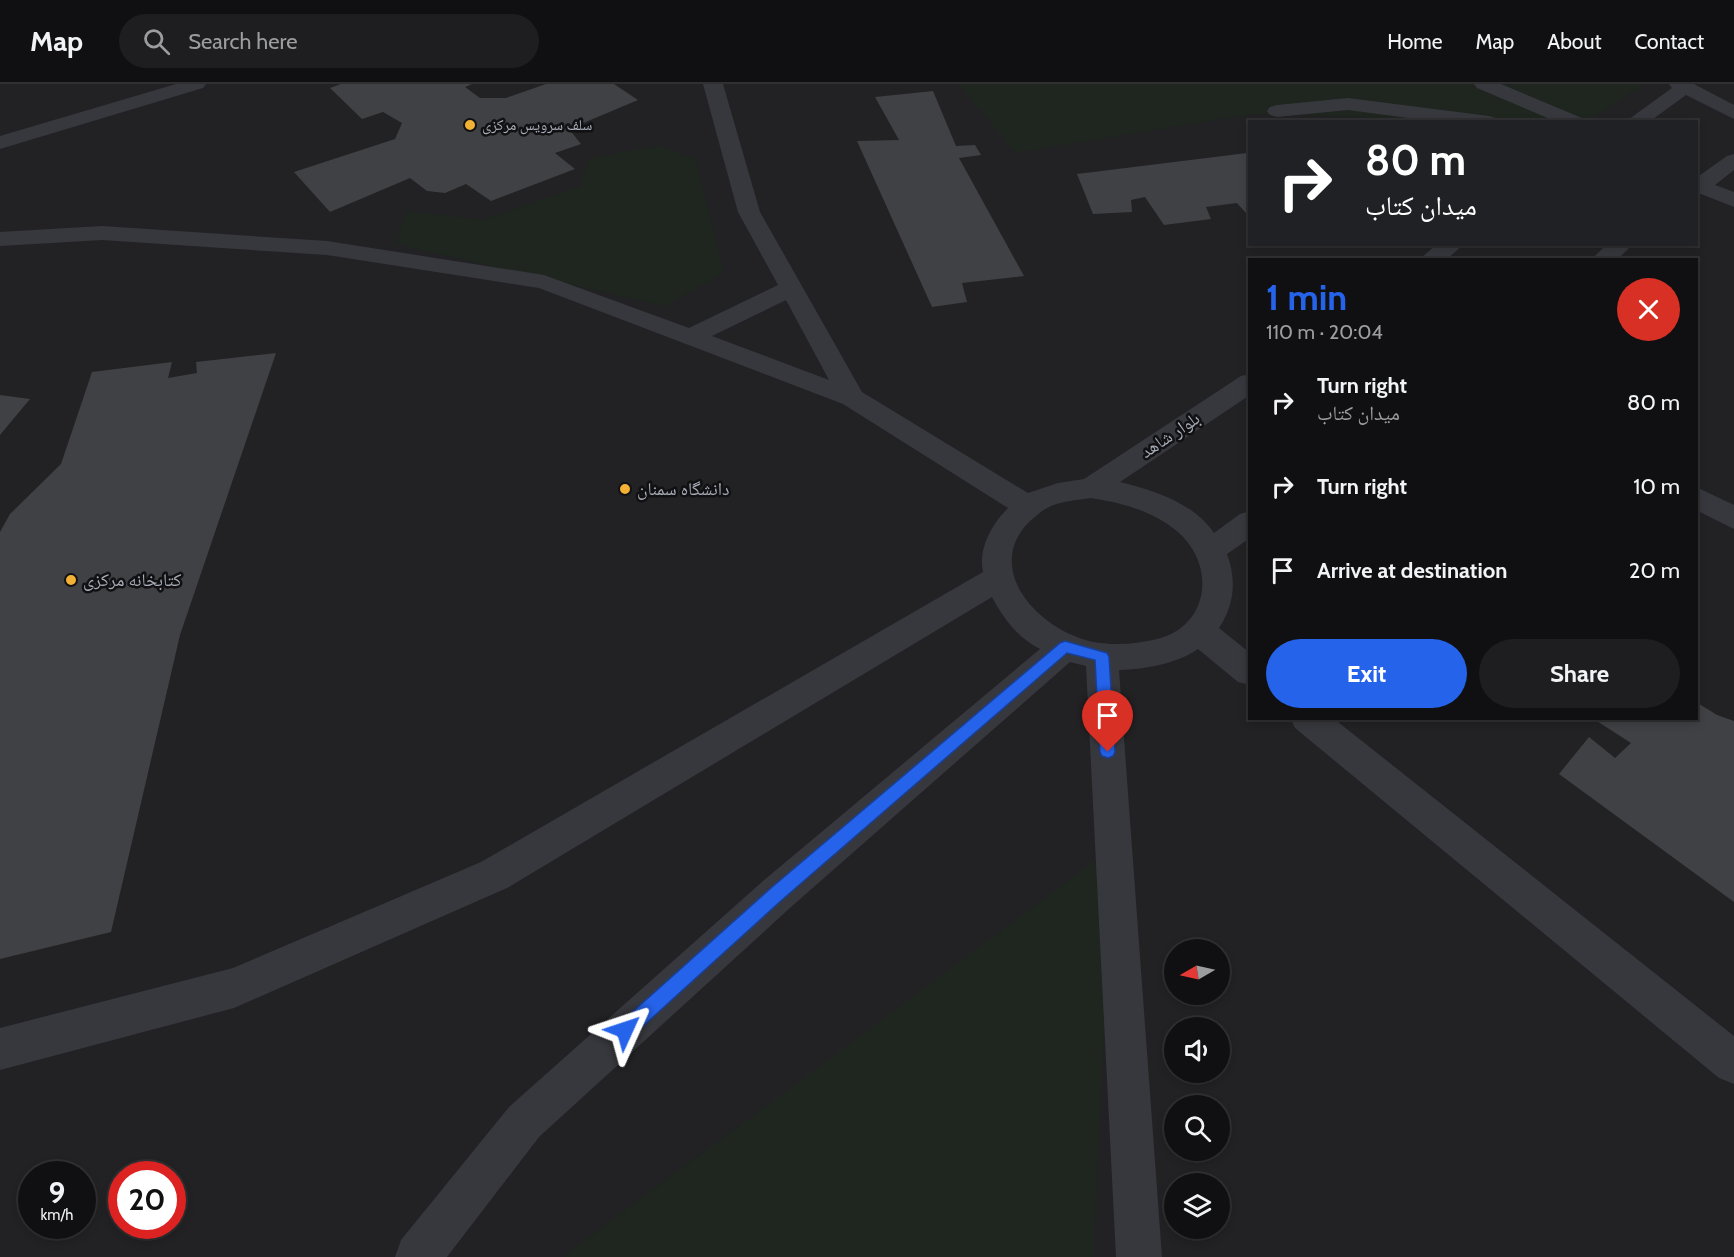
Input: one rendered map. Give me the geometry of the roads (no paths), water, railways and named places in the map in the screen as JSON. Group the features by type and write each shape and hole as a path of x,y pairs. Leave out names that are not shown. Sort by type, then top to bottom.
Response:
{"lane":[{"path":"0,143 196,84"},
{"path":"713,84 749,212 852,398"},
{"path":"1484,84 1570,120"},
{"path":"1638,120 1682,86 1734,113"},
{"path":"1277,111 1348,104 1473,120"},
{"path":"1698,187 1732,164"},
{"path":"1698,187 1734,200"},
{"path":"0,239 102,233 327,248 544,282 852,398 1028,506"},
{"path":"1434,258 1450,246"},
{"path":"1604,258 1620,246"},
{"path":"690,337 791,288"},
{"name":"بلوار شاهد","path":"1091,488 1248,383"},
{"path":"1091,488 1127,492 1161,505 1190,525 1210,551 1220,580 1216,609 1199,632 1173,648 1139,657 1102,657 1065,647 1034,629 1010,605 998,578 996,552 1006,526 1028,506 1057,493 1091,488"},
{"path":"1698,498 1734,518"},
{"path":"1210,551 1248,523"},
{"path":"0,1049 234,988 494,875 998,578"},
{"path":"1199,632 1248,670"},
{"path":"418,1257 524,1122 777,894 1065,647"},
{"path":"1102,657 1139,1257"},
{"path":"1309,720 1734,1063"}],"place":[{"name":"سلف سرویس مرکزی","path":"470,125"},
{"name":"دانشگاه سمنان","path":"625,489"},
{"name":"کتابخانه مرکزی","path":"71,580"}]}
